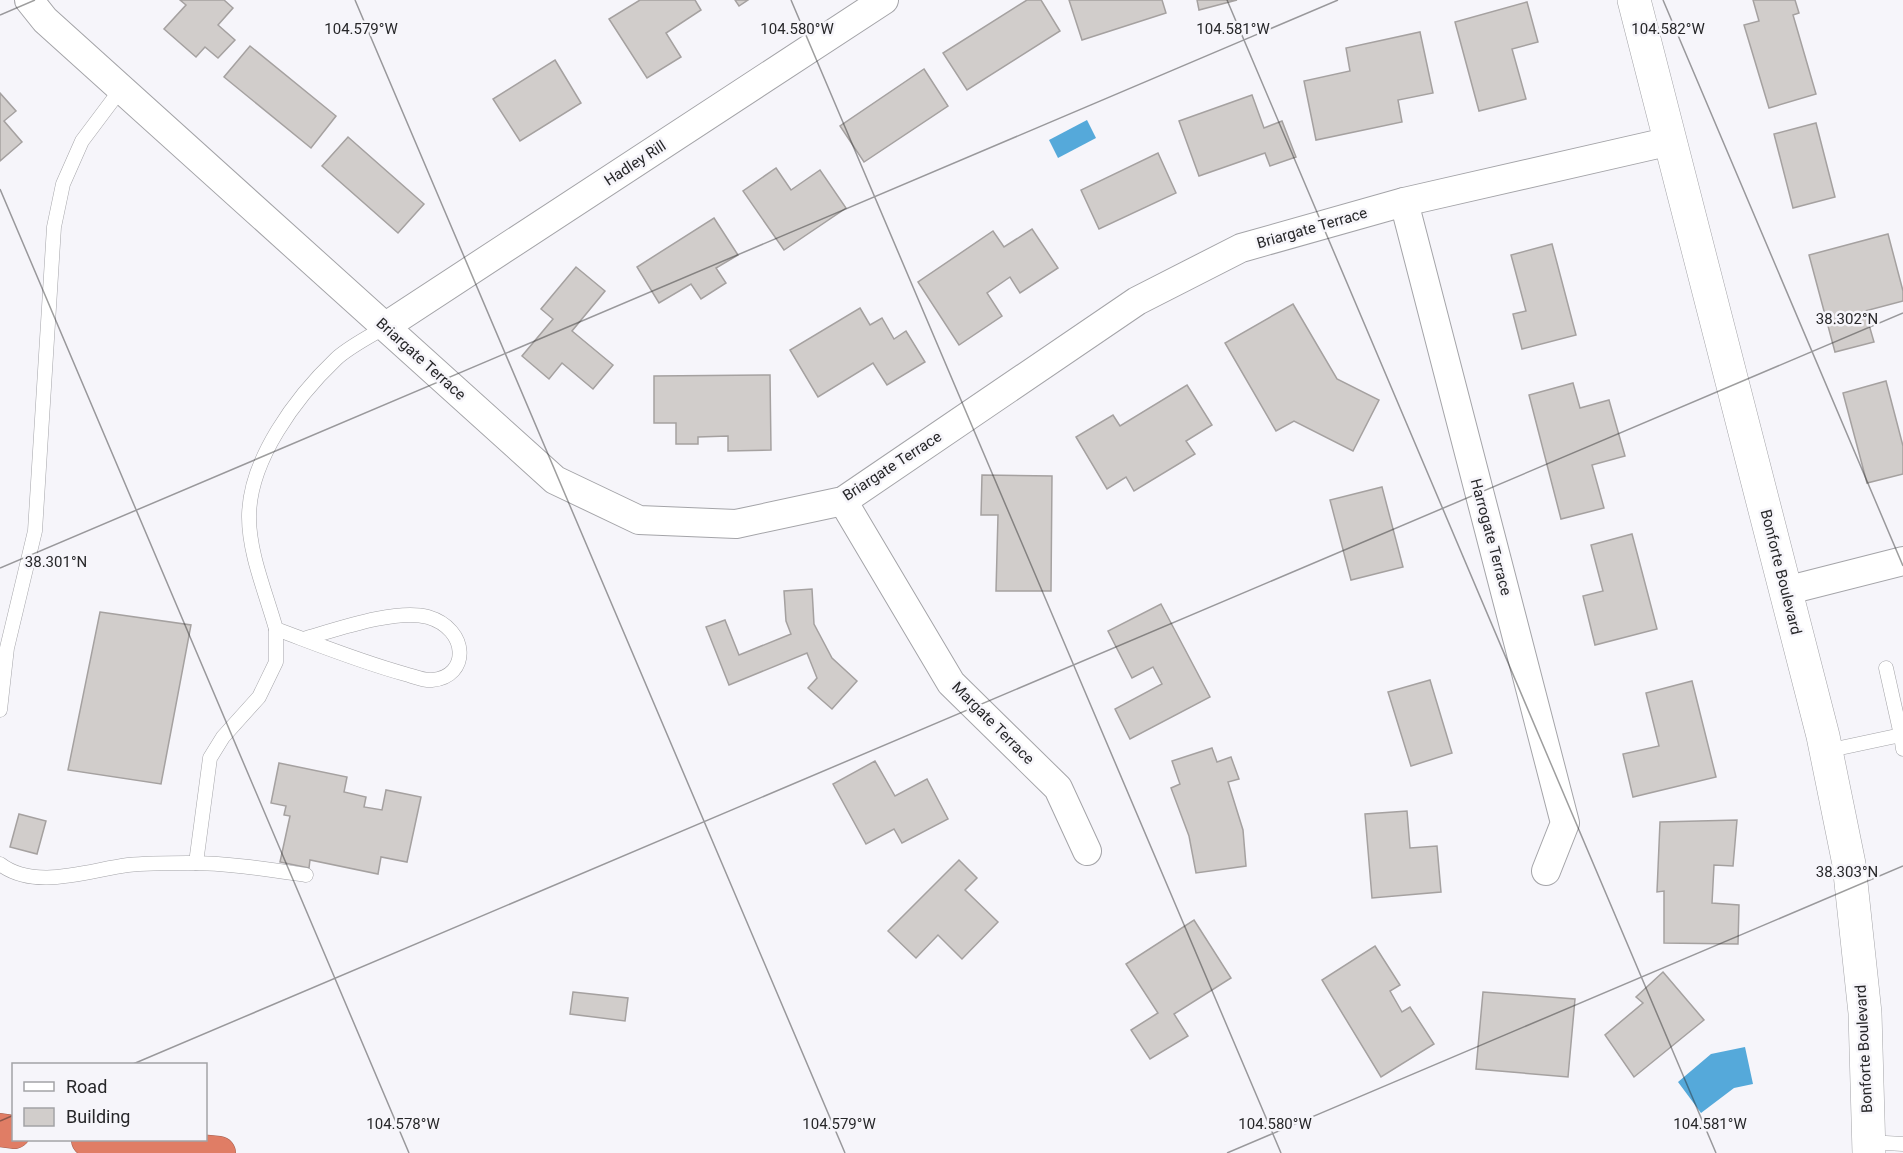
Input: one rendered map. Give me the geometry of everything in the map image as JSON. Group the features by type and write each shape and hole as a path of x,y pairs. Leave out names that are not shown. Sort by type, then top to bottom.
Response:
{"highway":[{"path":"98,1141 219,1153"}],"main road":[{"name":"Bonforte Boulevard","path":"1634,0 1826,751 1849,864 1865,1013 1869,1148"}],"street":[{"name":"Briargate Terrace","path":"29,0 45,20 555,480 639,520 736,524 843,501 1137,301 1241,248 1404,202 1671,141"},
{"name":"Hadley Rill","path":"386,326 884,0"},
{"name":"Harrogate Terrace","path":"1404,202 1566,824 1546,871"},
{"name":"Margate Terrace","path":"843,501 951,683 1058,788 1087,851"},
{"path":"1785,591 1903,561"}],"lane":[{"path":"0,710 7,648 36,531 54,227 63,184 82,141 121,89"},
{"path":"196,863 210,758 223,737 259,697 276,662 276,629 254,552 249,517 253,485 265,450 287,416 337,358 386,326"},
{"path":"276,629 378,667 429,681 444,678 457,665 460,648 456,634 447,624 426,616 373,618 303,639"},
{"path":"1886,668 1903,749"},
{"path":"1826,751 1901,735"},
{"path":"0,864 22,875 51,877 129,865 196,863 227,864 306,875"},
{"path":"1869,1148 1903,1144"}],"water":[{"path":"1087,120 1096,138 1058,158 1049,140"},
{"path":"1745,1047 1753,1084 1734,1088 1701,1113 1678,1082 1711,1054"}],"building":[{"path":"180,0 224,0 233,8 218,25 235,40 218,58 205,47 196,57 164,29 186,5"},
{"path":"640,0 695,0 701,10 666,33 681,57 647,78 609,19"},
{"path":"735,0 748,0 739,6"},
{"path":"1027,0 1041,0 1060,31 967,90 943,53"},
{"path":"1069,0 1162,0 1166,13 1082,40"},
{"path":"1197,0 1237,0 1199,10"},
{"path":"1753,0 1795,0 1799,13 1793,15 1816,94 1769,108 1744,25 1759,21"},
{"path":"1527,2 1538,42 1512,49 1526,99 1479,111 1455,22"},
{"path":"1420,32 1433,93 1398,100 1402,122 1316,140 1304,81 1350,71 1346,48"},
{"path":"250,46 336,116 311,148 224,77"},
{"path":"555,60 581,103 520,141 493,99"},
{"path":"924,69 948,106 864,162 840,126"},
{"path":"0,93 16,111 4,121 22,142 0,161"},
{"path":"1252,95 1264,128 1282,121 1296,157 1270,166 1265,153 1199,176 1179,121"},
{"path":"1816,123 1835,197 1793,208 1774,134"},
{"path":"348,137 424,204 398,233 322,166"},
{"path":"1158,153 1176,193 1099,229 1081,190"},
{"path":"776,168 791,190 820,170 846,208 784,250 743,191"},
{"path":"714,218 738,255 716,268 726,283 701,299 691,284 659,303 637,267"},
{"path":"1032,229 1058,268 1020,293 1010,277 987,293 1002,316 959,345 918,282 993,231 1004,247"},
{"path":"1888,234 1903,291 1903,301 1865,311 1874,342 1835,352 1809,255"},
{"path":"1552,244 1576,335 1522,349 1513,314 1526,311 1511,255"},
{"path":"576,267 605,291 572,331 613,365 593,389 562,363 549,379 522,356 553,319 541,309"},
{"path":"1293,304 1337,379 1379,400 1353,451 1294,421 1276,431 1225,343"},
{"path":"860,308 870,325 882,318 894,339 906,331 925,362 887,385 873,363 818,397 790,350"},
{"path":"770,375 771,450 728,451 728,436 698,437 698,444 676,444 676,423 654,423 654,376"},
{"path":"1886,381 1903,446 1903,474 1867,483 1843,393"},
{"path":"1573,383 1580,408 1609,400 1625,456 1592,465 1604,508 1561,519 1529,395"},
{"path":"1187,385 1212,425 1186,441 1195,454 1134,491 1126,477 1107,489 1076,437 1113,415 1120,426"},
{"path":"982,475 1052,476 1051,591 996,591 998,515 981,515"},
{"path":"1382,487 1403,567 1351,580 1330,500"},
{"path":"1632,534 1657,629 1595,645 1583,596 1603,591 1591,545"},
{"path":"812,589 814,624 832,658 857,681 832,709 808,688 817,678 807,653 729,685 706,627 725,620 739,655 791,634 786,621 784,591"},
{"path":"1161,604 1210,697 1130,739 1115,709 1162,684 1153,667 1132,678 1108,631"},
{"path":"100,612 191,625 161,784 68,770"},
{"path":"1430,680 1452,753 1411,766 1388,692"},
{"path":"1692,681 1716,777 1633,797 1623,754 1659,746 1646,693"},
{"path":"1212,748 1217,762 1231,757 1239,779 1228,782 1243,830 1246,866 1196,873 1189,836 1171,788 1180,784 1172,761"},
{"path":"875,761 895,796 927,779 948,819 902,843 894,829 866,844 833,784"},
{"path":"279,763 347,777 344,792 366,797 364,807 382,810 386,790 421,797 407,862 381,857 378,874 310,860 309,868 280,862 290,816 284,815 286,806 271,803"},
{"path":"1407,811 1410,848 1437,846 1441,892 1372,898 1365,814"},
{"path":"19,814 46,821 37,854 10,847"},
{"path":"1737,820 1733,866 1714,865 1712,903 1739,905 1738,944 1664,943 1664,891 1657,892 1660,822"},
{"path":"959,860 977,878 965,890 998,922 962,959 938,935 916,958 888,931"},
{"path":"1194,920 1231,978 1174,1014 1188,1036 1150,1059 1131,1030 1158,1013 1126,964"},
{"path":"1375,946 1400,985 1390,991 1402,1012 1410,1007 1434,1044 1381,1077 1322,980"},
{"path":"1663,972 1704,1020 1634,1077 1605,1035 1643,1003 1636,997"},
{"path":"573,992 628,998 625,1021 570,1014"},
{"path":"1483,992 1575,999 1568,1077 1476,1069"}]}
